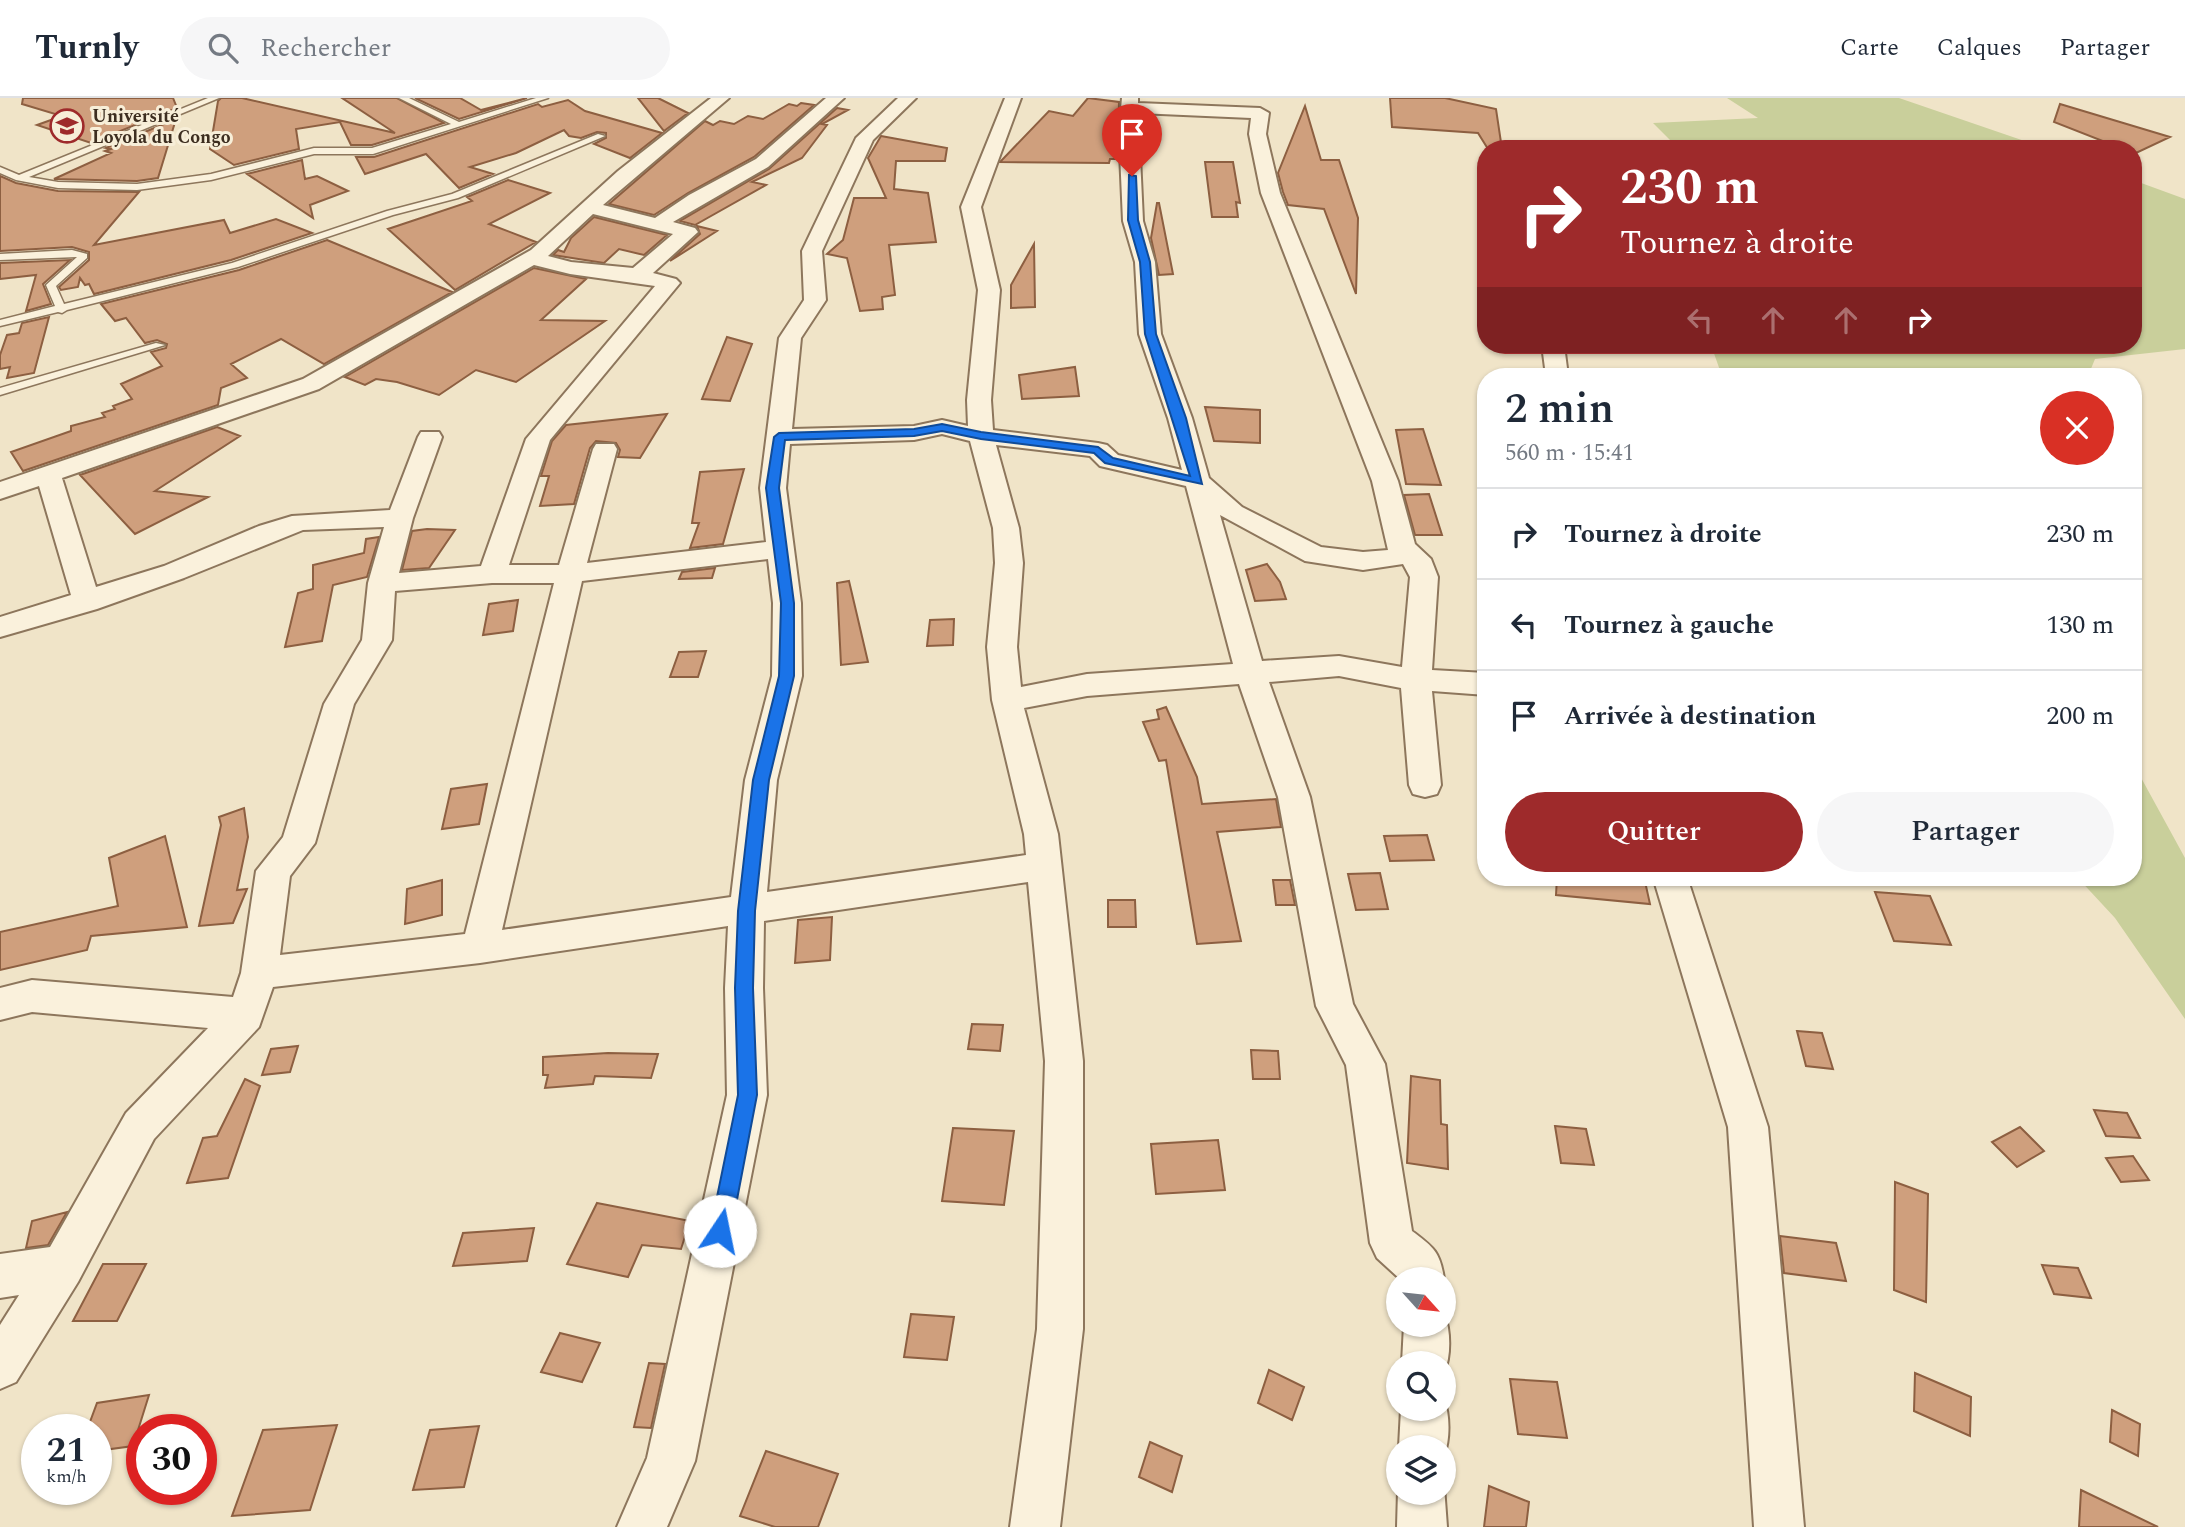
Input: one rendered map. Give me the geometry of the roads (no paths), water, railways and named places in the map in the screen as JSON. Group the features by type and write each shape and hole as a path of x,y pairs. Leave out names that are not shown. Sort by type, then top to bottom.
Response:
{"street":[{"path":"0,491 303,388 532,258 721,98"},
{"path":"659,225 676,209 763,162 795,137 836,98"},
{"path":"642,1527 671,1461 747,1095 744,988 747,911 761,780 787,676 787,603 772,488 790,338 816,300 812,251 865,138 908,98"},
{"path":"1013,98 971,207 989,290 979,400 981,436 1006,528 1009,563 1002,647 1007,700 1041,834 1064,1074 1060,1329 1035,1527"},
{"path":"1420,1267 1392,1243 1366,1064 1335,1006 1294,797 1250,671 1180,418 1150,334 1145,262 1133,220 1130,103 1260,113 1260,159 1272,203 1333,344 1385,481 1402,547 1421,565 1424,577 1416,680 1425,785"},
{"path":"589,207 688,232 638,275"},
{"path":"492,574 538,439 669,283 638,275 570,268 532,258"},
{"path":"779,437 914,433 942,427 981,436 1098,450 1109,461 1198,481 1233,513 1315,555 1363,561 1390,559 1399,555 1402,547"},
{"path":"0,1366 63,1267 140,1126 246,1015 260,973 274,871 298,843 339,704 377,640 382,583 400,519 430,437"},
{"path":"480,948 570,574 605,449"},
{"path":"50,476 87,602"},
{"path":"0,627 87,602 301,522 400,519"},
{"path":"382,583 492,574 570,574 782,549"},
{"path":"1007,700 1087,685 1339,666 1416,680 1477,683"},
{"path":"260,973 480,948 1044,866"},
{"path":"1673,886 1748,1127 1779,1527"},
{"path":"0,1004 32,996 246,1015"},
{"path":"0,1276 63,1267"},
{"path":"1422,1505 1422,1527"}],"lane":[{"path":"19,178 215,98"},
{"path":"403,98 457,124"},
{"path":"0,170 19,178 58,185 137,187 211,177 314,151 373,151 544,98"},
{"path":"0,323 62,310 235,265 390,213 455,196 601,136"},
{"path":"0,257 72,253 84,256 51,285 62,310"},
{"path":"0,392 160,345"}],"place":[{"name":"Université Loyola du Congo","path":"67,126"}]}
